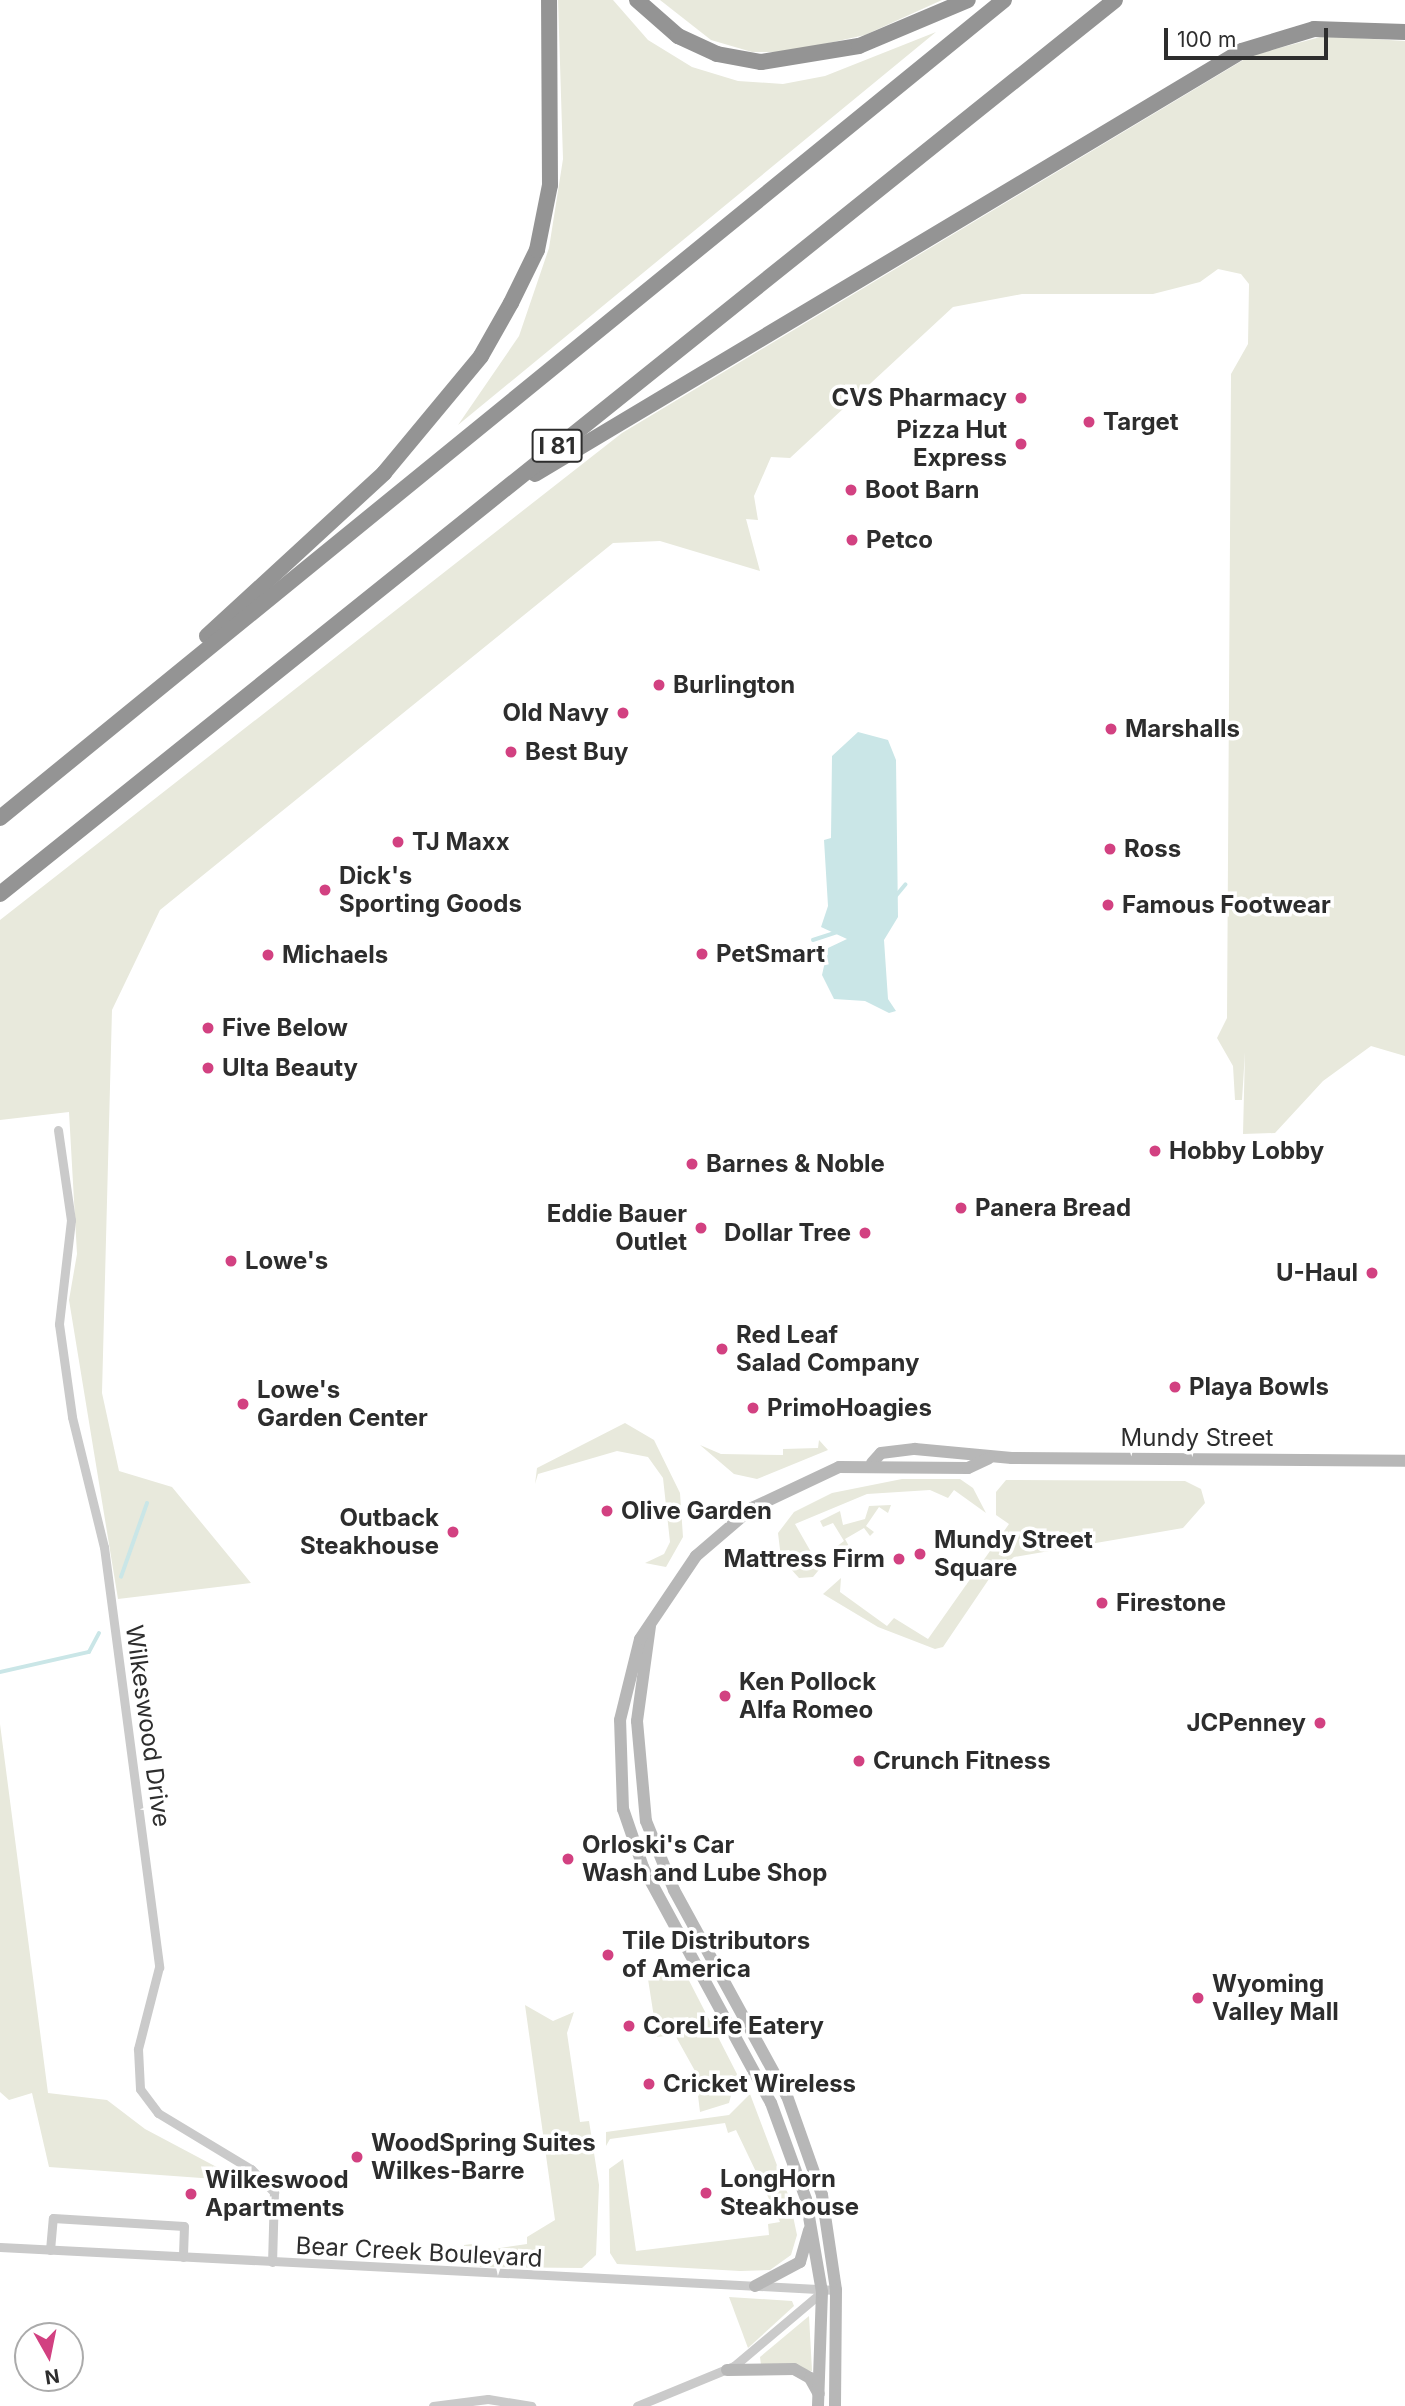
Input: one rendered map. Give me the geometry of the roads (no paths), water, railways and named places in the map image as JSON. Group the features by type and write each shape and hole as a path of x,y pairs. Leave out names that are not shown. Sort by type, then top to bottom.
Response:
{"highway":[{"path":"1,817 374,483 481,356 537,250 550,185 549,0"},
{"path":"638,0 678,36 717,54 761,62 859,46 968,0"},
{"name":"I 81","path":"1,817 1004,0"},
{"name":"I 81","path":"0,894 1115,0"},
{"path":"479,508 1242,51 1314,29 1405,32"}],"main road":[{"name":"Mundy Street","path":"872,1463 881,1453 915,1449 989,1458 1405,1461"},
{"name":"Mundy Street","path":"819,2400 822,2292 811,2223 771,2103 668,1919 623,1810 620,1720 640,1639 696,1556 727,1526 789,1488 839,1467 872,1463 885,1471 968,1468 989,1458"},
{"name":"Mundy Street","path":"650,1626 637,1721 646,1821 674,1890 792,2107 822,2194 836,2290 835,2406"},
{"path":"755,2286 800,2262 811,2223"},
{"path":"727,2370 794,2370 810,2378 819,2400"}],"street":[{"name":"Wilkeswood Drive","path":"58,1130 71,1220 59,1324 72,1417 104,1546 159,1967 138,2049 140,2089 158,2113 251,2169 274,2192 272,2262"},
{"path":"50,2250 53,2218 184,2226 183,2257"},
{"name":"Bear Creek Boulevard","path":"0,2247 755,2286 822,2292 836,2290"},
{"path":"637,2406 727,2370 822,2292"},
{"path":"433,2406 488,2399 531,2406"}],"water":[{"path":"858,732 888,740 896,760 898,917 884,940 888,999 896,1011 889,1013 865,1001 834,999 822,975 828,948 847,939 821,927 828,906 824,840 831,838 832,756"}],"waterway":[{"path":"895,897 905,885"},
{"path":"813,940 841,931"},
{"path":"121,1577 147,1503"},
{"path":"0,1672 89,1652 99,1633"}],"place":[{"name":"CVS Pharmacy","path":"1021,398"},
{"name":"Target","path":"1089,422"},
{"name":"Pizza Hut Express","path":"1021,444"},
{"name":"Boot Barn","path":"851,490"},
{"name":"Petco","path":"852,540"},
{"name":"Burlington","path":"659,685"},
{"name":"Old Navy","path":"623,713"},
{"name":"Marshalls","path":"1111,729"},
{"name":"Best Buy","path":"511,752"},
{"name":"TJ Maxx","path":"398,842"},
{"name":"Ross","path":"1110,849"},
{"name":"Dick's Sporting Goods","path":"325,890"},
{"name":"Famous Footwear","path":"1108,905"},
{"name":"PetSmart","path":"702,954"},
{"name":"Michaels","path":"268,955"},
{"name":"Five Below","path":"208,1028"},
{"name":"Ulta Beauty","path":"208,1068"},
{"name":"Hobby Lobby","path":"1155,1151"},
{"name":"Barnes & Noble","path":"692,1164"},
{"name":"Panera Bread","path":"961,1208"},
{"name":"Eddie Bauer Outlet","path":"701,1228"},
{"name":"Dollar Tree","path":"865,1233"},
{"name":"Lowe's","path":"231,1261"},
{"name":"U-Haul","path":"1372,1273"},
{"name":"Red Leaf Salad Company","path":"722,1349"},
{"name":"Playa Bowls","path":"1175,1387"},
{"name":"Lowe's Garden Center","path":"243,1404"},
{"name":"PrimoHoagies","path":"753,1408"},
{"name":"Olive Garden","path":"607,1511"},
{"name":"Outback Steakhouse","path":"453,1532"},
{"name":"Mundy Street Square","path":"920,1554"},
{"name":"Mattress Firm","path":"899,1559"},
{"name":"Firestone","path":"1102,1603"},
{"name":"Ken Pollock Alfa Romeo","path":"725,1696"},
{"name":"JCPenney","path":"1320,1723"},
{"name":"Crunch Fitness","path":"859,1761"},
{"name":"Orloski's Car Wash and Lube Shop","path":"568,1859"},
{"name":"Tile Distributors of America","path":"608,1955"},
{"name":"Wyoming Valley Mall","path":"1198,1998"},
{"name":"CoreLife Eatery","path":"629,2026"},
{"name":"Cricket Wireless","path":"649,2084"},
{"name":"WoodSpring Suites Wilkes-Barre","path":"357,2157"},
{"name":"LongHorn Steakhouse","path":"706,2193"},
{"name":"Wilkeswood Apartments","path":"191,2194"}]}
